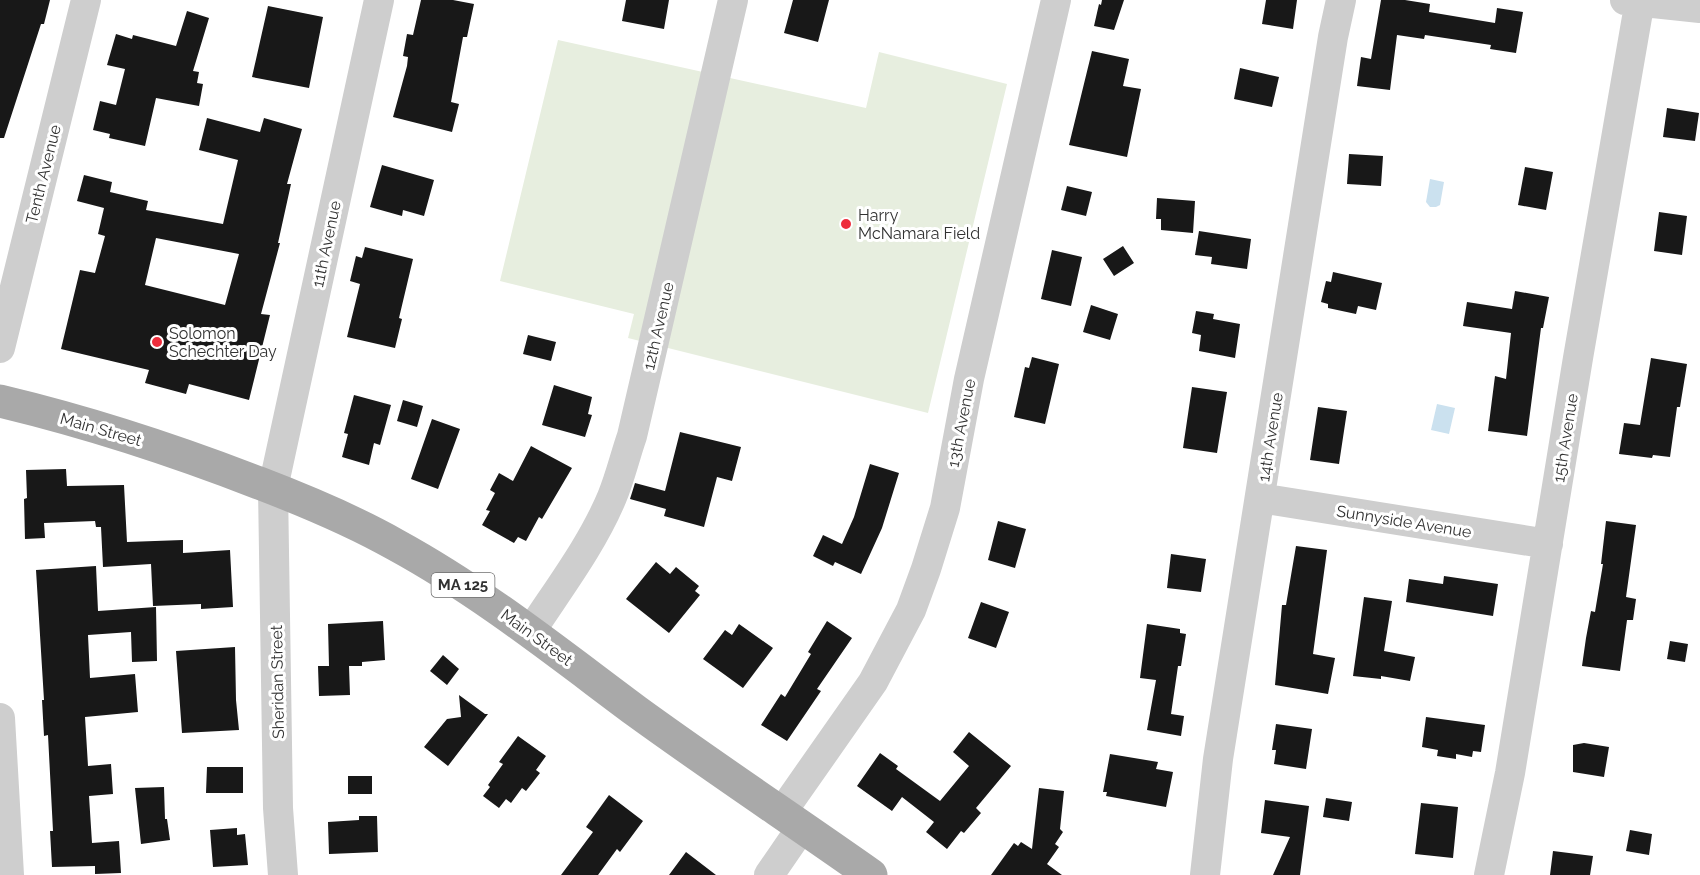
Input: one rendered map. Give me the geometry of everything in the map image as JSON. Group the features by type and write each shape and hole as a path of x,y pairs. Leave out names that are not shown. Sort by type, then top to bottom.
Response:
{"main road":[{"name":"Main Street","path":"0,401 91,424 158,446 273,488 337,515 396,544 446,574 531,631 637,712 871,875"}],"street":[{"name":"Tenth Avenue","path":"0,348 86,0"},
{"name":"11th Avenue","path":"273,488 379,0"},
{"name":"12th Avenue","path":"531,631 564,582 612,497 632,436 732,0"},
{"name":"13th Avenue","path":"769,875 792,820 873,682 911,610 926,569 945,508 969,379 1056,0"},
{"name":"14th Avenue","path":"1205,875 1218,759 1333,37 1341,0"},
{"path":"1635,1 1700,8"},
{"name":"15th Avenue","path":"1489,875 1510,773 1635,1"},
{"name":"Sheridan Street","path":"273,488 278,808 283,875"},
{"name":"Sunnyside Avenue","path":"1260,498 1548,544"},
{"path":"0,718 9,875"}],"green space":[{"path":"558,40 866,108 879,52 1007,84 928,413 628,338 634,314 500,281"}],"water":[{"path":"1430,179 1444,182 1440,205 1436,207 1430,207 1426,202"},
{"path":"1437,404 1455,408 1449,434 1431,430"}],"building":[{"path":"0,0 50,0 44,24 41,24 4,138 0,138"},
{"path":"421,0 453,0 474,4 467,37 463,37 451,102 459,104 452,132 393,117 407,66 408,57 403,56 407,34 413,35"},
{"path":"626,0 669,0 664,29 622,21"},
{"path":"793,0 829,0 818,42 784,33"},
{"path":"1102,0 1124,0 1114,30 1094,26"},
{"path":"1266,0 1297,0 1293,29 1262,24"},
{"path":"1381,0 1405,0 1430,4 1429,12 1495,23 1497,8 1523,12 1516,53 1490,49 1491,45 1425,35 1424,39 1397,35 1390,90 1357,86 1361,57 1371,59"},
{"path":"268,6 323,17 309,88 252,77"},
{"path":"187,11 209,18 193,71 199,72 197,83 203,84 199,106 156,98 145,146 109,138 110,134 93,130 100,101 116,105 125,69 107,65 116,34 132,39 133,35 176,46"},
{"path":"1092,51 1129,59 1123,86 1141,89 1127,157 1069,145"},
{"path":"1240,68 1279,77 1272,107 1234,99"},
{"path":"1667,108 1699,113 1695,141 1663,137"},
{"path":"207,118 260,132 264,118 302,129 287,184 291,184 278,243 280,243 261,314 270,315 249,400 189,384 186,394 145,383 149,370 61,349 80,270 95,273 105,236 98,234 104,208 77,201 84,175 112,182 110,192 148,201 146,210 223,224 238,160 199,150","holes":["156,238 239,254 225,305 145,285"]},
{"path":"1349,154 1383,156 1381,186 1347,184"},
{"path":"382,165 434,180 424,216 403,210 402,216 370,207"},
{"path":"1525,167 1553,172 1546,210 1518,205"},
{"path":"1067,186 1092,192 1086,216 1061,210"},
{"path":"1157,198 1195,201 1193,233 1161,230 1161,219 1156,219"},
{"path":"1659,212 1687,216 1682,255 1654,251"},
{"path":"1199,231 1251,239 1247,269 1211,264 1212,257 1195,255"},
{"path":"1123,246 1134,263 1114,276 1103,259"},
{"path":"365,247 413,259 399,318 402,319 395,348 347,337 360,284 350,281 356,256 362,258"},
{"path":"1052,250 1082,257 1071,306 1041,299"},
{"path":"1333,272 1382,283 1376,310 1358,306 1356,314 1328,308 1328,304 1321,302 1326,281 1331,282"},
{"path":"1515,291 1549,297 1543,328 1541,328 1527,436 1488,431 1495,376 1506,379 1511,333 1463,326 1467,302 1512,309"},
{"path":"1091,305 1118,314 1110,340 1083,332"},
{"path":"1196,311 1214,314 1213,319 1240,324 1235,358 1199,351 1201,335 1192,333"},
{"path":"528,335 556,342 551,361 523,354"},
{"path":"1032,357 1059,364 1045,424 1014,417 1025,367 1029,368"},
{"path":"1651,358 1687,364 1680,407 1677,407 1670,457 1653,455 1652,458 1619,454 1624,423 1640,425"},
{"path":"554,385 592,397 588,414 592,415 585,437 542,425"},
{"path":"1192,387 1227,392 1217,453 1183,448"},
{"path":"354,395 391,405 380,445 374,443 369,465 342,457 348,434 344,433"},
{"path":"403,400 423,406 417,427 397,421"},
{"path":"1318,407 1347,411 1339,464 1310,460"},
{"path":"432,419 460,429 438,489 411,479"},
{"path":"680,432 741,447 732,481 717,477 704,527 664,516 666,509 630,499 635,483 665,491"},
{"path":"531,446 572,468 542,519 539,517 526,541 518,537 514,543 482,525 490,511 486,510 495,493 490,490 499,473 513,481"},
{"path":"870,464 899,473 882,528 861,574 835,562 833,566 813,556 823,535 842,544 854,517"},
{"path":"66,469 67,486 124,485 127,542 183,540 183,553 230,550 233,607 201,609 201,604 153,606 151,564 103,567 101,527 96,527 95,521 44,523 45,538 25,539 26,470"},
{"path":"998,521 1026,529 1015,568 988,560"},
{"path":"1606,521 1636,525 1626,597 1636,599 1633,620 1627,620 1620,671 1582,666 1591,611 1595,612 1603,564 1601,564"},
{"path":"1296,546 1327,550 1313,654 1335,658 1328,694 1275,685 1282,605 1286,605"},
{"path":"1171,554 1206,559 1201,592 1167,588"},
{"path":"656,562 670,574 676,567 699,586 695,591 700,595 669,633 626,599"},
{"path":"96,566 98,611 156,607 157,661 132,662 131,632 88,635 90,678 135,674 138,712 85,717 88,766 111,764 113,794 89,796 92,843 119,841 121,873 95,874 95,866 52,867 50,831 53,831 48,735 44,736 36,570"},
{"path":"1444,576 1498,584 1493,616 1406,602 1409,579 1443,584"},
{"path":"1364,597 1392,601 1384,651 1415,657 1410,681 1381,676 1381,679 1353,676"},
{"path":"981,602 1009,612 996,648 968,638"},
{"path":"383,621 385,660 362,662 362,666 349,666 350,695 319,696 318,666 329,666 328,624"},
{"path":"827,621 852,638 817,689 821,691 787,741 761,725 781,694 785,697 811,654 808,652"},
{"path":"739,624 773,648 743,688 703,659 725,630 732,635"},
{"path":"1147,624 1180,629 1180,633 1186,634 1181,666 1178,666 1171,714 1184,716 1181,736 1147,730 1156,680 1140,678"},
{"path":"1670,641 1688,644 1685,662 1667,659"},
{"path":"235,647 239,730 182,733 176,651"},
{"path":"443,655 459,669 447,685 430,671"},
{"path":"459,695 488,714 448,766 424,747 447,719 461,717"},
{"path":"1426,717 1485,725 1481,752 1473,751 1472,757 1456,754 1456,759 1437,756 1438,750 1422,747"},
{"path":"1276,724 1312,729 1306,769 1274,764 1276,750 1272,750"},
{"path":"969,732 1011,766 976,808 981,813 964,833 961,831 947,849 926,832 934,822 902,797 892,811 857,786 880,753 898,766 896,769 940,801 969,766 953,752"},
{"path":"518,736 546,756 536,770 540,773 526,791 522,788 511,803 506,799 499,808 483,796 503,764 499,762"},
{"path":"1584,743 1609,747 1604,777 1573,772 1573,745"},
{"path":"1110,754 1158,762 1156,769 1173,772 1166,807 1106,796 1107,792 1103,792"},
{"path":"207,767 243,767 243,793 206,793"},
{"path":"348,776 372,776 372,794 348,794"},
{"path":"164,787 165,819 167,819 170,840 141,844 135,788"},
{"path":"1039,788 1064,791 1060,829 1063,832 1055,844 1059,847 1047,864 1062,875 991,875 1014,843 1018,846 1021,842 1032,849"},
{"path":"609,795 643,821 620,852 617,849 598,875 561,875 593,832 586,827"},
{"path":"1326,798 1352,802 1349,821 1323,817"},
{"path":"1265,800 1309,806 1300,875 1273,875 1290,837 1261,833"},
{"path":"1421,803 1458,807 1453,858 1415,854"},
{"path":"359,816 377,816 378,852 329,854 328,822 359,820"},
{"path":"237,828 237,835 245,834 248,865 213,867 210,830"},
{"path":"1630,830 1652,834 1649,855 1626,851"},
{"path":"1553,851 1593,856 1590,875 1550,875"},
{"path":"686,852 716,875 669,875"}],"place":[{"name":"Harry McNamara Field","path":"846,224"},
{"name":"Solomon Schechter Day","path":"157,342"}]}
